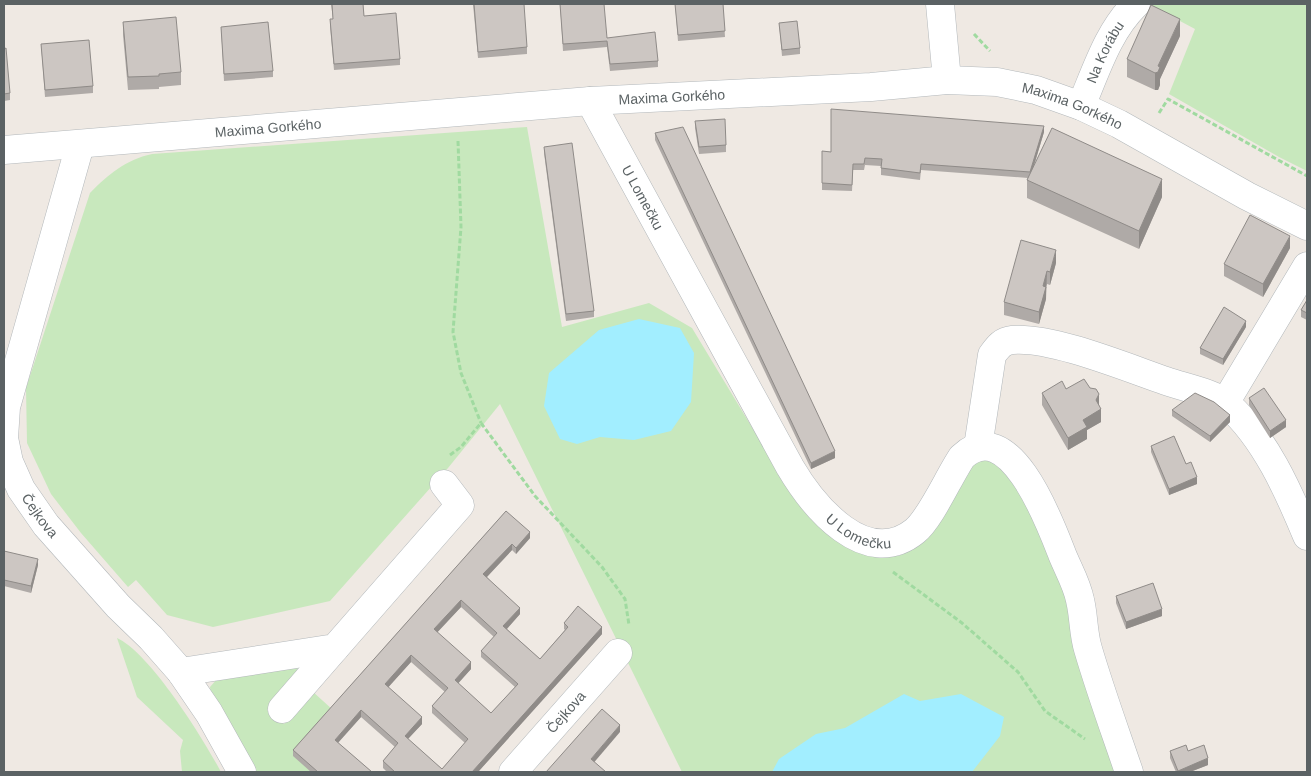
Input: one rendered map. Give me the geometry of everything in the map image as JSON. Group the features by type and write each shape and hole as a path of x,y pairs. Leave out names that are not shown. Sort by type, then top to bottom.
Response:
{"street":[{"path":"940,4 947,80"},
{"name":"Na Korábu","path":"1081,106 1106,46 1128,12 1136,4"},
{"name":"Maxima Gorkého","path":"4,150 590,102 871,87 947,80 997,82 1036,90 1081,106 1119,124 1247,196 1307,226"},
{"name":"U Lomečku","path":"590,102 801,486 814,503 842,528 866,542 882,544 899,541 916,530 962,457 968,450 978,447"},
{"name":"Čejkova","path":"80,145 6,407 4,438 9,462 21,489 46,524 118,606 151,638 181,672 209,714 242,772"},
{"path":"1225,403 1307,266"},
{"path":"1129,772 1087,647 1080,599 1041,500 1025,476 1007,457 993,448 978,447 992,355 1006,341 1034,342 1098,357 1225,403 1246,424 1263,449 1292,500 1307,536"},
{"path":"282,708 460,506 444,484"},
{"path":"181,672 334,648"},
{"name":"Čejkova","path":"513,772 618,653"}],"path":[{"path":"457,113 461,227 453,332 461,373 482,423 535,496 602,567 625,599 630,631 618,653"},
{"path":"444,484 433,468 461,447 482,423"},
{"path":"866,542 896,574 962,623 1018,672 1045,711 1090,743"}],"green space":[{"path":"1148,4 1307,4 1307,171 1169,94 1195,29"},
{"path":"527,127 562,327 649,303 692,328 782,477 860,553 899,556 931,532 969,464 987,459 1004,467 1047,537 1118,772 682,772 500,404 448,468 330,601 213,627 167,615 136,580 128,587 81,533 51,494 27,443 26,388 90,193 118,169 134,160 152,154"},
{"path":"117,638 145,660 160,678 202,739 221,772 182,772 180,751 183,740 137,697"},
{"path":"298,666 297,671 267,710 284,724 312,691 333,710 313,772 257,772 211,695 210,687 218,678"}],"water":[{"path":"639,319 680,328 694,353 691,402 671,431 634,440 600,437 577,444 560,439 544,406 549,373 599,330"},
{"path":"904,694 920,701 961,694 1004,717 1000,736 972,772 772,772 779,759 816,734 845,728"}],"building":[{"path":"332,4 363,4 364,16 396,13 400,59 334,64 330,19 333,19"},
{"path":"474,4 524,4 527,47 478,52"},
{"path":"560,4 604,4 607,38 655,32 658,61 610,64 607,41 563,44"},
{"path":"675,4 723,4 725,31 678,35"},
{"path":"1151,5 1180,19 1158,66 1160,67 1158,72 1155,73 1127,59"},
{"path":"176,17 181,72 159,74 159,76 128,77 123,22"},
{"path":"797,21 800,48 782,50 779,23"},
{"path":"268,22 273,71 224,74 221,27"},
{"path":"89,40 93,86 45,90 41,44"},
{"path":"6,48 10,93 4,94 4,49"},
{"path":"831,109 1044,126 1030,172 921,164 920,173 881,168 882,159 865,158 864,164 853,164 852,185 822,183 822,151 831,152"},
{"path":"725,119 726,145 699,147 695,121"},
{"path":"683,127 835,451 811,463 655,133"},
{"path":"1052,128 1162,179 1139,231 1027,180"},
{"path":"572,143 594,311 566,314 544,147"},
{"path":"1250,215 1290,236 1263,284 1224,264"},
{"path":"1021,240 1056,250 1050,272 1047,271 1043,286 1046,287 1039,312 1004,302"},
{"path":"1307,300 1307,313 1301,310"},
{"path":"1224,307 1246,321 1223,359 1200,348"},
{"path":"1084,379 1090,388 1096,389 1099,394 1096,400 1101,409 1083,420 1087,427 1068,438 1042,393 1062,381 1066,389"},
{"path":"1264,388 1286,420 1270,431 1249,398"},
{"path":"1195,393 1214,402 1230,415 1210,436 1172,410"},
{"path":"1174,436 1186,464 1191,462 1197,477 1169,489 1151,446"},
{"path":"506,511 530,532 516,548 512,544 483,574 520,608 503,626 540,659 568,627 564,623 578,606 602,627 472,772 395,772 383,761 398,743 361,710 335,740 372,772 318,772 293,750","holes":["461,600 497,633 481,651 518,684 491,713 455,680 471,662 434,629","411,655 448,688 432,706 468,739 442,769 405,736 422,717 385,684"]},
{"path":"4,551 38,559 31,586 4,580"},
{"path":"1153,583 1162,609 1126,622 1116,596"},
{"path":"602,709 620,725 591,759 606,772 546,772"},
{"path":"1186,745 1188,751 1204,745 1208,758 1178,771 1170,751"}]}
